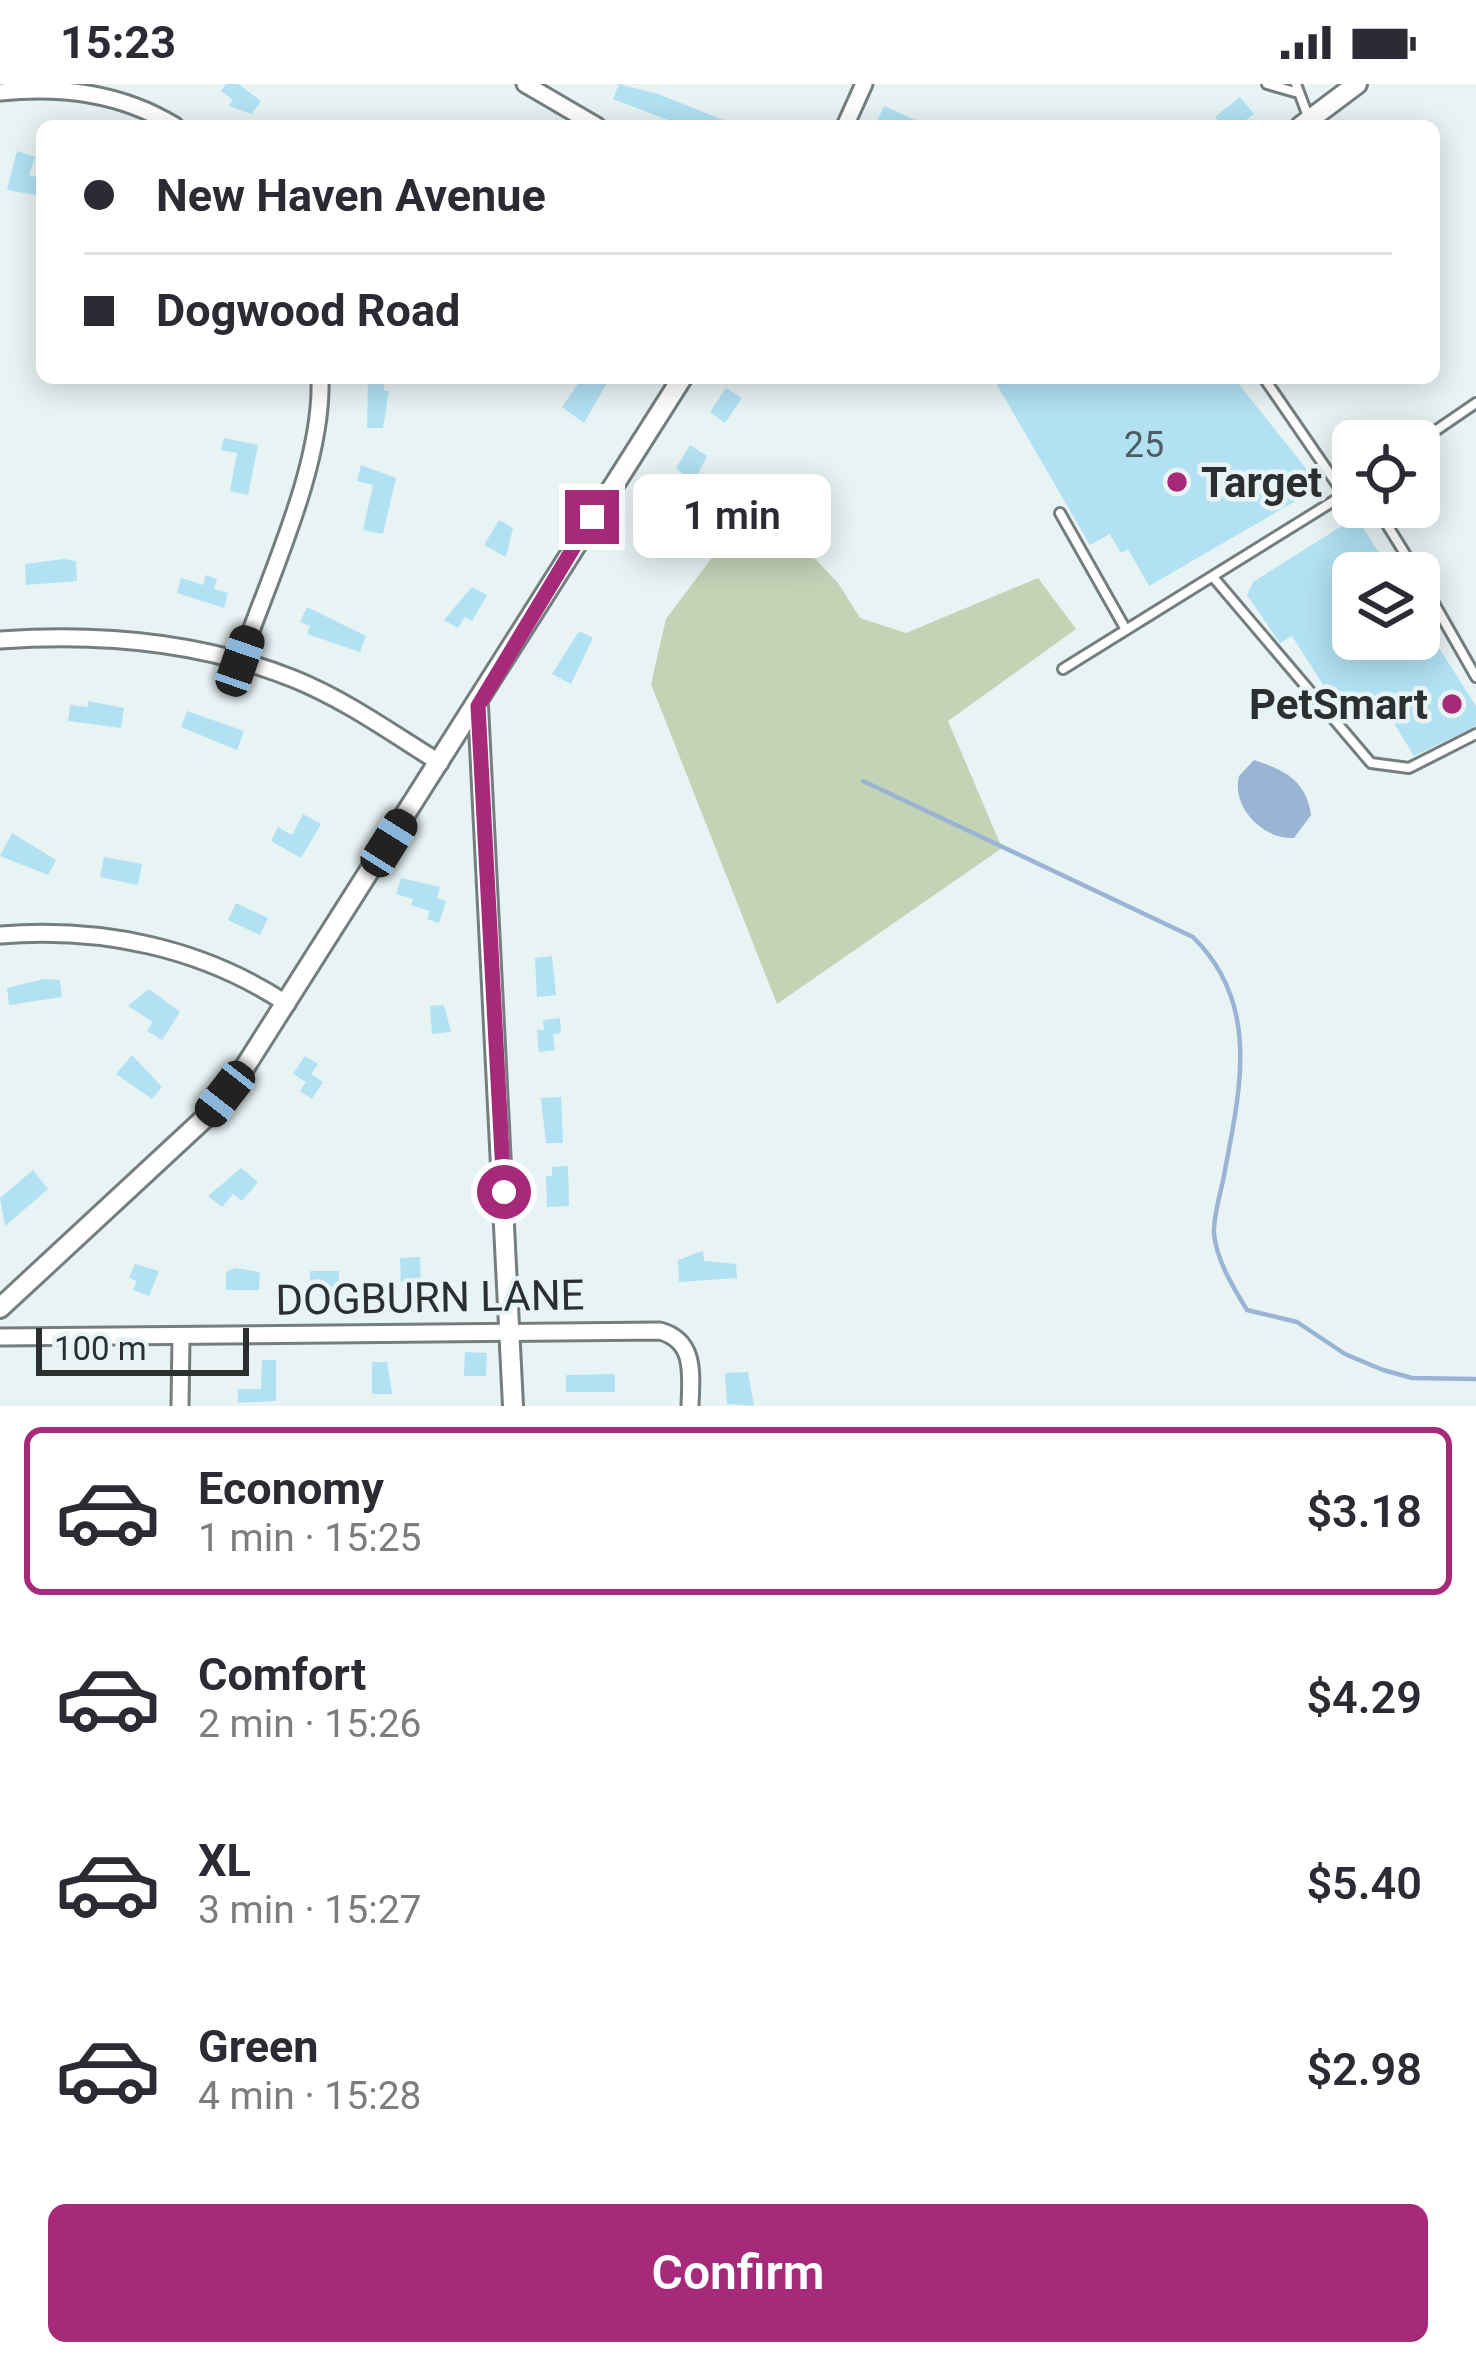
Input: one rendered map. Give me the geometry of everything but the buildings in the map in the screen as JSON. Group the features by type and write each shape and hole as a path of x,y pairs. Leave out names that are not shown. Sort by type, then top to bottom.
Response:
{"street":[{"path":"525,84 587,120"},
{"path":"848,120 865,84"},
{"path":"1309,120 1357,84"},
{"path":"0,92 87,92 163,120"},
{"path":"240,661 299,491 319,412 320,384"},
{"path":"0,1308 206,1117 287,1004 678,384"},
{"path":"0,640 66,635 240,661 297,680 440,763"},
{"path":"478,706 513,1406"},
{"path":"0,935 86,932 143,942 287,1004"},
{"name":"DOGBURN LANE","path":"0,1337 660,1331 682,1342 691,1372 690,1406"},
{"path":"180,1406 181,1338"}],"lane":[{"path":"1268,84 1296,88 1304,120"},
{"path":"1268,384 1332,469"},
{"path":"1440,428 1476,404"},
{"path":"1063,669 1332,503"},
{"path":"1060,513 1124,628"},
{"path":"1213,577 1371,764 1409,768 1476,734"},
{"path":"1440,614 1476,677"}],"green space":[{"path":"754,531 801,544 838,583 860,618 906,633 1038,578 1076,629 948,721 1002,848 777,1004 651,684 666,619 717,551"}],"water":[{"path":"1254,760 1284,773 1304,793 1311,815 1294,838 1271,834 1245,810 1239,776"}],"waterway":[{"path":"863,781 1193,937 1229,989 1237,1018 1240,1077 1214,1234 1222,1264 1247,1310 1297,1322 1345,1354 1383,1370 1412,1378 1476,1379"}],"place":[{"name":"Target","path":"1177,482"},
{"name":"PetSmart","path":"1452,704"}],"route":[{"path":"504,1192 478,706 592,517"}]}
